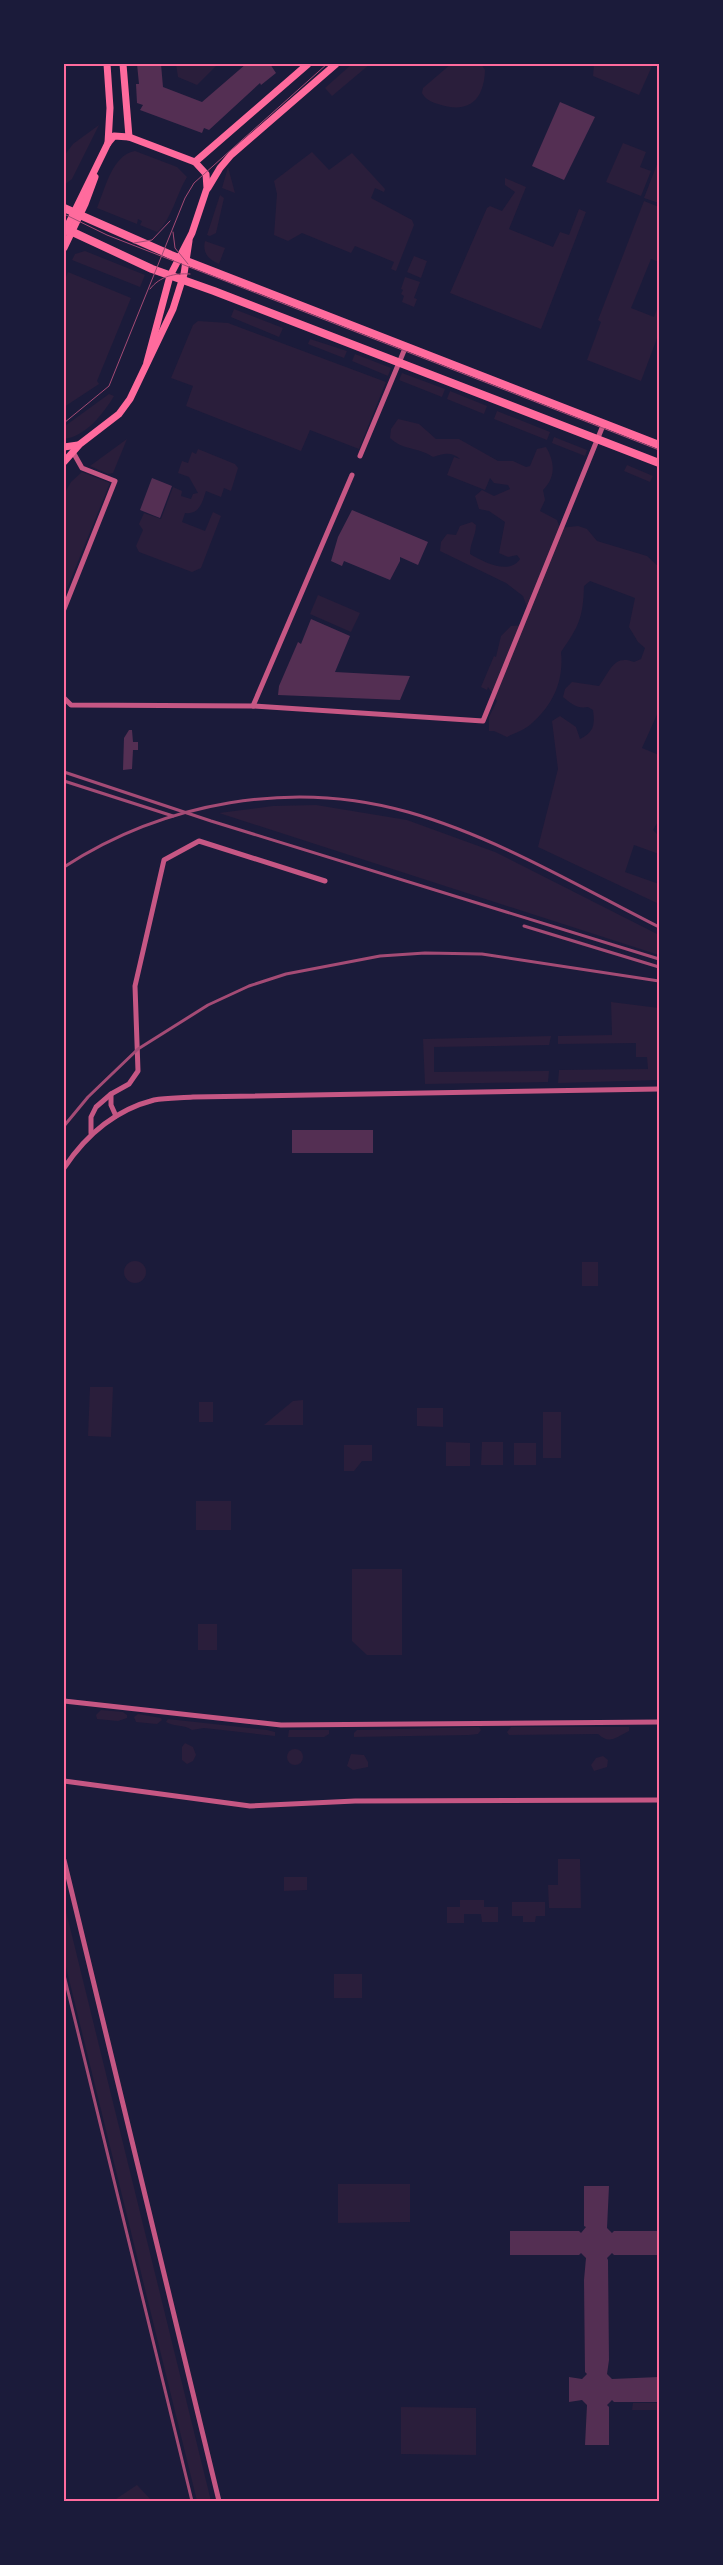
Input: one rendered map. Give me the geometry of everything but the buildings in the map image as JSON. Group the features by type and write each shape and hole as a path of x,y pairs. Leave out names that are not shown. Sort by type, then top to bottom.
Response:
{"main road":[{"path":"107,64 110,108 108,143"},
{"path":"123,64 129,137"},
{"path":"194,162 308,64"},
{"path":"147,362 170,276 182,259 207,188 231,155 336,64"},
{"path":"64,248 66,230 76,214 108,143 114,136 129,137 194,162 206,174 207,188"},
{"path":"64,208 182,259 659,445"},
{"path":"66,230 182,281 214,291 659,463"},
{"path":"64,462 80,444 119,414 130,400 173,309 182,281 182,259"},
{"path":"64,447 80,444"}],"street":[{"path":"360,456 406,346"},
{"path":"64,698 71,705 252,706 484,721 604,423"},
{"path":"64,609 115,481 82,468 73,452"},
{"path":"252,706 352,475"},
{"path":"91,1134 90,1117 96,1107 111,1094 129,1084 138,1071 135,986 164,860 199,841 325,882"},
{"path":"64,1168 91,1134 116,1116 155,1100 193,1097 659,1089"},
{"path":"111,1094 111,1105 116,1116"},
{"path":"64,1701 281,1725 659,1722"},
{"path":"64,1781 250,1806 355,1801 659,1800"},
{"path":"64,1860 219,2501"}],"shaded area":[{"path":"176,64 218,64 197,85 178,77"},
{"path":"352,64 370,64 332,96 325,88"},
{"path":"451,64 481,64 485,70 481,90 472,103 465,106 448,107 428,100 422,93 423,88"},
{"path":"594,64 653,64 639,95 593,76"},
{"path":"99,125 72,179 64,185 64,156 73,144"},
{"path":"623,143 646,152 640,167 651,171 641,196 606,182"},
{"path":"135,151 177,167 187,177 170,214 157,232 140,225 142,221 138,219 137,224 97,208 106,183 115,166 120,159"},
{"path":"312,152 329,170 352,153 385,189 384,192 375,188 371,198 412,220 414,225 396,271 391,269 394,262 355,246 351,253 302,233 288,241 274,235 277,194 274,181"},
{"path":"659,159 659,203 644,198"},
{"path":"228,167 235,193 222,188"},
{"path":"505,178 526,187 509,229 553,247 560,232 569,235 579,209 586,212 541,329 450,293 487,208 490,206 502,211 515,192 505,185"},
{"path":"220,195 224,198 216,233 210,236 207,235"},
{"path":"644,201 659,207 659,262 651,259 631,308 654,317 659,304 659,333 641,381 587,360 601,322 598,320"},
{"path":"205,241 225,248 219,264 207,256 204,245"},
{"path":"85,251 145,275 140,287 72,260 75,254"},
{"path":"414,256 427,261 421,278 407,272"},
{"path":"68,272 131,298 97,381 99,384 64,407 64,282"},
{"path":"405,277 420,282 414,298 417,299 414,307 402,302 404,296 401,294 403,290 401,289"},
{"path":"234,309 283,328 279,337 231,317"},
{"path":"198,321 228,323 386,382 359,449 310,430 301,451 186,406 193,386 171,378 193,325"},
{"path":"310,339 347,351 344,358 308,344"},
{"path":"355,354 391,368 388,376 352,361"},
{"path":"402,373 445,389 442,397 399,380"},
{"path":"450,391 487,406 484,414 447,399"},
{"path":"109,394 114,396 93,423 79,434 64,439 65,426"},
{"path":"497,411 550,432 547,440 494,419"},
{"path":"398,419 419,424 436,439 459,439 498,461 513,461 526,467 530,466 537,449 546,447 553,469 550,480 543,490 545,500 540,511 557,520 560,528 578,526 587,529 597,541 647,556 659,567 659,710 642,748 659,755 659,820 653,830 659,836 659,854 634,845 625,872 659,884 659,904 538,847 558,769 552,721 560,716 576,727 580,739 588,734 591,731 594,720 593,710 588,707 578,707 569,702 563,697 565,689 572,682 599,686 617,662 627,660 634,662 641,659 645,648 638,642 629,627 635,598 590,581 584,586 583,606 579,621 561,652 559,683 551,701 539,717 523,730 507,737 494,731 489,731 489,717 497,701 488,687 487,690 481,687 494,656 496,657 501,636 511,626 525,625 529,613 523,596 506,583 440,551 441,542 447,534 456,535 460,526 472,522 476,525 470,554 495,566 503,567 515,564 520,559 517,555 508,557 499,553 505,522 489,511 479,509 475,496 482,490 494,496 510,489 508,485 494,483 490,478 485,490 447,475 454,457 460,459 450,454 433,457 395,442 390,438 391,429"},
{"path":"554,437 587,450 585,456 552,443"},
{"path":"127,439 113,473 108,474 90,466"},
{"path":"198,449 235,464 238,468 231,491 224,488 221,497 206,491 197,510 185,513 182,522 205,531 213,512 221,516 201,568 192,572 139,552 136,546 143,530 139,524 144,513 161,519 173,487 182,491 181,496 191,499 193,494 198,493 189,477 178,473 182,461 188,463 192,452 196,454"},
{"path":"627,465 653,476 650,482 624,471"},
{"path":"82,472 110,483 64,596 64,494 71,482"},
{"path":"318,595 360,613 351,632 310,614"},
{"path":"316,805 407,820 495,852 659,935 659,955 219,813 273,806"},
{"path":"611,1002 659,1008 659,1080 558,1083 559,1070 648,1069 647,1057 636,1057 636,1043 558,1044 558,1036 612,1035"},
{"path":"551,1036 549,1045 434,1047 434,1072 549,1071 548,1082 425,1084 423,1039"},
{"path":"135,1261 145,1268 146,1272 139,1282 135,1283 125,1276 124,1272 131,1262"},
{"path":"582,1262 598,1262 598,1286 582,1286"},
{"path":"90,1387 113,1387 111,1437 88,1436"},
{"path":"303,1400 303,1425 264,1425 293,1401"},
{"path":"199,1402 213,1402 213,1422 199,1422"},
{"path":"417,1408 443,1408 443,1427 417,1426"},
{"path":"543,1412 561,1412 561,1458 543,1458"},
{"path":"446,1442 470,1443 470,1466 446,1466"},
{"path":"482,1442 503,1442 503,1465 481,1465"},
{"path":"514,1443 536,1443 536,1465 514,1465"},
{"path":"344,1445 372,1445 372,1461 362,1461 354,1471 344,1471"},
{"path":"196,1501 231,1501 231,1530 196,1530"},
{"path":"352,1569 402,1569 402,1655 367,1655 352,1641"},
{"path":"198,1624 217,1624 217,1650 198,1650"},
{"path":"101,1710 123,1712 127,1715 127,1718 118,1721 97,1719 96,1715"},
{"path":"138,1714 161,1718 162,1720 157,1724 136,1722 134,1717"},
{"path":"168,1719 267,1730 275,1732 275,1736 204,1728 192,1730 169,1724 166,1722"},
{"path":"479,1727 481,1730 478,1734 469,1735 354,1737 354,1733 357,1730"},
{"path":"511,1727 629,1727 629,1731 613,1739 606,1739 598,1734 509,1735 507,1732"},
{"path":"289,1730 329,1730 329,1734 324,1737 288,1737"},
{"path":"185,1743 193,1747 196,1755 193,1761 187,1764 182,1760 182,1747"},
{"path":"295,1749 303,1757 295,1765 287,1757"},
{"path":"351,1754 364,1755 368,1762 368,1767 353,1770 347,1766"},
{"path":"603,1756 608,1760 607,1767 594,1771 591,1765 596,1758"},
{"path":"558,1859 580,1859 581,1908 549,1908 548,1885 558,1885"},
{"path":"284,1877 307,1877 307,1890 284,1891"},
{"path":"460,1900 484,1900 484,1907 498,1907 498,1922 482,1922 481,1914 464,1914 464,1923 447,1923 447,1907 460,1907"},
{"path":"512,1902 545,1902 545,1916 536,1916 535,1922 523,1922 523,1916 512,1916"},
{"path":"64,1903 211,2501 197,2501 64,1959"},
{"path":"334,1974 362,1974 362,1998 334,1998"},
{"path":"338,2184 410,2184 410,2222 338,2223"},
{"path":"633,2403 659,2403 659,2410 632,2410"},
{"path":"401,2407 476,2408 476,2455 401,2454"},
{"path":"137,2485 152,2501 113,2501"}],"tram line":[{"path":"64,423 109,386 185,198 194,183 327,64"},
{"path":"64,214 107,235 659,450"},
{"path":"134,243 152,240 170,221"},
{"path":"173,232 175,248 188,264"},
{"path":"150,289 158,281 168,276 190,274"}],"railway":[{"path":"64,772 211,821 659,959"},
{"path":"64,781 173,816"},
{"path":"64,867 103,845 144,826 186,812 230,803 275,798 319,798 364,802 408,812 441,822 473,835 536,864 659,927"},
{"path":"524,926 659,967"},
{"path":"64,1126 88,1097 138,1049 208,1005 249,986 286,974 380,956 425,953 482,954 659,981"},
{"path":"64,1975 192,2501"}]}
